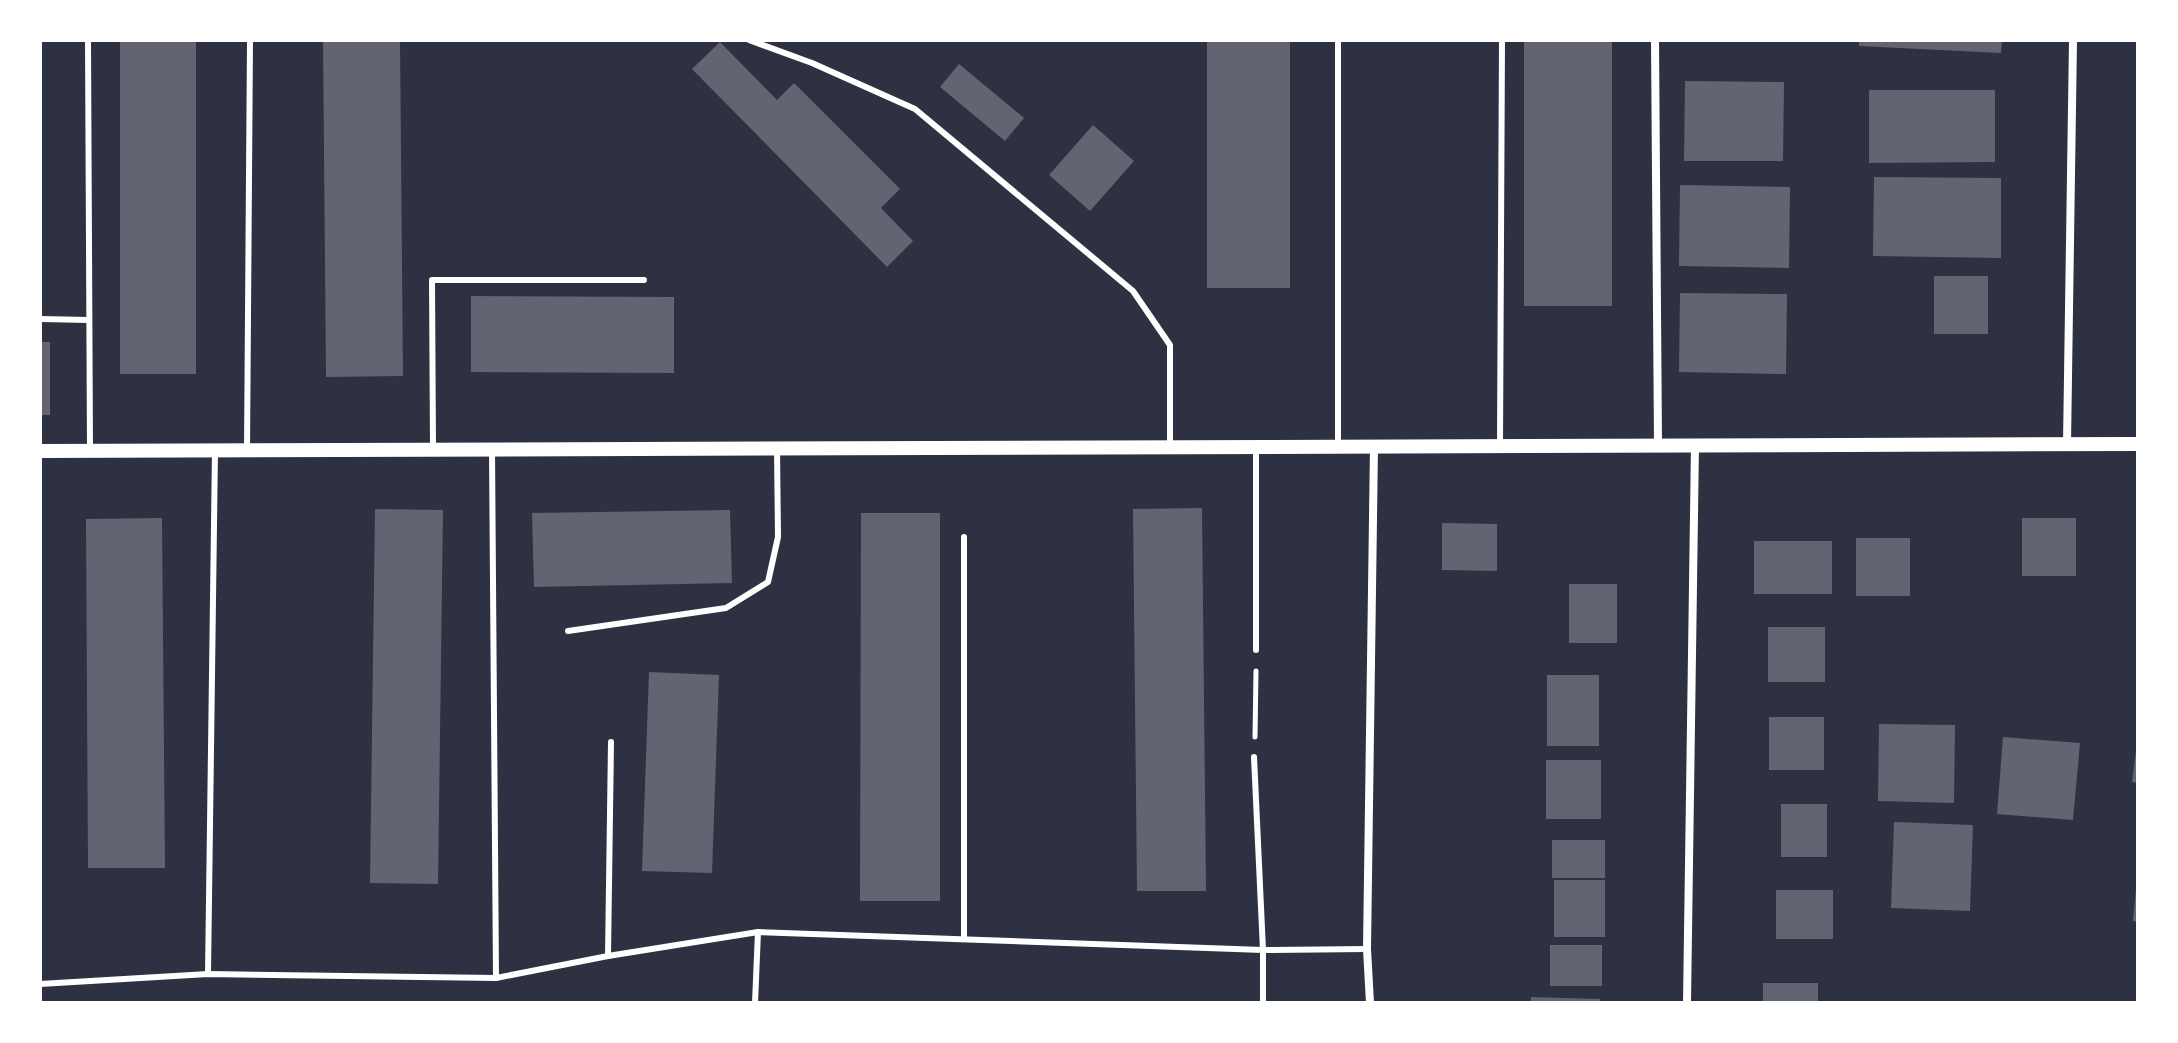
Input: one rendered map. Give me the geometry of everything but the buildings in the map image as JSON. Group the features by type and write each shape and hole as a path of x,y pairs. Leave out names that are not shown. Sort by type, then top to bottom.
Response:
{"street":[{"path":"1655,40 1658,444"},
{"path":"2067,444 2073,40"},
{"path":"1687,1003 1695,444"},
{"path":"40,451 2138,444"},
{"path":"1370,1003 1367,949 1374,446"}],"lane":[{"path":"88,40 90,451"},
{"path":"247,450 250,40"},
{"path":"749,40 812,63 915,109 1133,291 1170,345 1170,446"},
{"path":"1338,40 1338,446"},
{"path":"1500,446 1502,40"},
{"path":"434,449 432,280 644,280"},
{"path":"40,319 89,320"},
{"path":"1256,447 1256,650"},
{"path":"492,449 496,978"},
{"path":"568,631 726,608 768,582 778,537 777,449"},
{"path":"208,974 215,450"},
{"path":"964,537 964,939"},
{"path":"608,956 611,742"},
{"path":"1254,757 1263,1003"},
{"path":"40,984 208,974 496,978 758,932 1263,950 1367,949"},
{"path":"755,1003 758,932"}],"path":[{"path":"1254,757 1256,650"}]}
